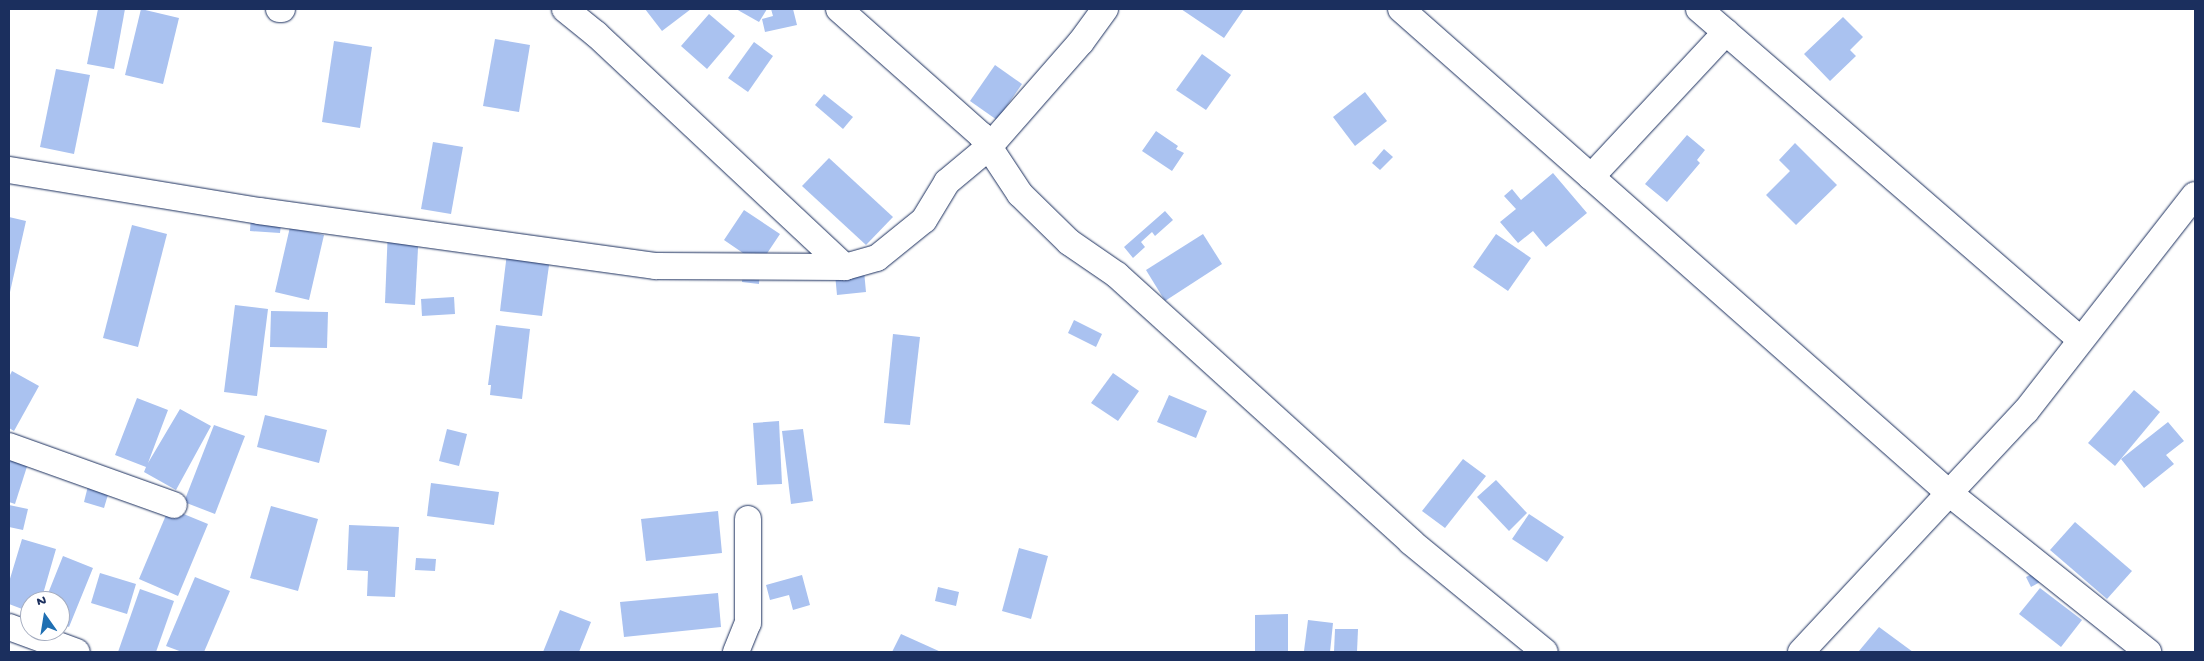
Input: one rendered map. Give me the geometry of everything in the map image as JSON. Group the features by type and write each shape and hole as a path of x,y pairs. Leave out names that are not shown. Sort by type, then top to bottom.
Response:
{"street":[{"path":"565,9 596,34 845,267"},
{"path":"839,9 981,135 1020,194 1069,242 1117,275 1411,542 1546,652"},
{"path":"9,170 259,211 656,266 845,267 878,258 924,220 947,182 989,147 1082,42 1105,9"},
{"path":"1401,9 1949,493 2148,652"},
{"path":"1699,9 2081,340"},
{"path":"1591,177 1726,32"},
{"path":"1802,652 2026,411 2195,195"},
{"path":"9,446 174,505"},
{"path":"736,652 748,624 748,519"},
{"path":"9,627 77,652"}],"building":[{"path":"98,9 125,9 114,69 87,64"},
{"path":"141,9 179,18 163,84 125,75"},
{"path":"645,9 691,9 662,31"},
{"path":"736,9 767,9 759,22"},
{"path":"771,9 793,9 797,25 765,32 762,19 773,16"},
{"path":"1181,9 1244,9 1224,38"},
{"path":"709,14 735,36 707,69 681,46"},
{"path":"1843,17 1863,37 1850,50 1856,56 1830,81 1804,54"},
{"path":"495,39 530,45 519,112 483,106"},
{"path":"334,41 372,47 360,128 322,122"},
{"path":"754,42 773,56 748,92 728,78"},
{"path":"1202,54 1231,75 1206,110 1176,90"},
{"path":"995,65 1022,84 997,120 970,101"},
{"path":"56,69 90,75 74,154 40,147"},
{"path":"1365,92 1387,121 1355,146 1333,117"},
{"path":"824,94 853,117 843,129 815,105"},
{"path":"1156,131 1178,146 1176,149 1184,153 1172,171 1142,151"},
{"path":"1687,135 1705,150 1697,160 1700,163 1667,202 1645,184"},
{"path":"433,142 463,147 451,214 421,209"},
{"path":"1795,143 1837,185 1796,225 1766,195 1790,171 1779,160"},
{"path":"1384,149 1393,157 1380,170 1372,163"},
{"path":"829,158 893,217 866,245 802,186"},
{"path":"1553,173 1587,213 1546,247 1533,231 1518,243 1500,222 1516,209 1504,196 1512,189 1521,200"},
{"path":"744,210 780,234 760,264 759,284 742,282 744,263 759,264 724,240"},
{"path":"1165,211 1173,220 1155,236 1152,232 1141,242 1145,247 1133,258 1124,247"},
{"path":"251,214 282,216 280,233 250,231"},
{"path":"9,217 26,221 10,292 9,291"},
{"path":"132,225 167,234 138,347 103,338"},
{"path":"290,227 324,235 309,300 275,292"},
{"path":"388,228 419,229 415,305 385,303"},
{"path":"1203,234 1222,264 1165,301 1146,270"},
{"path":"1496,234 1531,258 1508,291 1473,267"},
{"path":"507,253 550,258 542,316 500,311"},
{"path":"864,271 866,292 837,295 835,274"},
{"path":"454,297 455,314 422,316 421,299"},
{"path":"235,305 268,309 257,396 224,392"},
{"path":"271,311 328,312 327,348 270,347"},
{"path":"1074,320 1102,334 1096,347 1068,333"},
{"path":"496,325 530,329 522,399 490,395 491,385 488,385"},
{"path":"893,334 920,337 910,425 884,423"},
{"path":"12,371 39,386 14,431 9,428 9,377"},
{"path":"1113,373 1139,391 1118,421 1091,403"},
{"path":"2134,390 2160,412 2115,466 2088,443"},
{"path":"1169,395 1207,411 1196,438 1157,422"},
{"path":"137,398 168,410 148,463 180,409 211,426 176,490 144,472 146,467 115,455"},
{"path":"265,415 327,430 319,463 257,447"},
{"path":"779,421 782,484 757,485 753,423"},
{"path":"2168,422 2184,441 2166,455 2174,464 2144,488 2121,459"},
{"path":"214,425 245,436 215,514 184,502"},
{"path":"447,429 467,434 459,466 439,461"},
{"path":"803,429 813,501 791,504 782,431"},
{"path":"9,447 31,454 15,504 9,502"},
{"path":"1463,459 1486,476 1445,528 1422,511"},
{"path":"1496,480 1527,513 1509,531 1477,497"},
{"path":"89,482 110,488 104,508 84,502"},
{"path":"431,483 499,492 494,525 427,516"},
{"path":"9,505 28,509 23,530 9,527"},
{"path":"271,506 318,519 298,591 250,578"},
{"path":"169,508 208,524 178,596 139,579"},
{"path":"718,511 722,553 646,561 641,519"},
{"path":"1529,514 1564,537 1547,562 1512,539"},
{"path":"2075,522 2132,571 2107,599 2050,550"},
{"path":"349,525 399,527 395,597 367,596 368,571 347,570"},
{"path":"22,539 56,549 44,591 20,591 20,608 9,604 9,582"},
{"path":"1019,548 1048,556 1031,619 1002,611"},
{"path":"63,556 93,568 70,625 70,591 49,591"},
{"path":"416,558 436,559 435,571 415,570"},
{"path":"2036,572 2040,582 2031,587 2026,577"},
{"path":"100,573 136,584 127,614 91,603"},
{"path":"802,575 810,605 793,610 789,595 770,600 766,585"},
{"path":"195,577 230,591 204,652 182,652 166,646"},
{"path":"938,587 959,592 956,606 935,601"},
{"path":"2040,588 2082,620 2061,647 2019,614"},
{"path":"140,589 174,601 156,652 118,652"},
{"path":"718,593 721,627 624,637 620,602"},
{"path":"560,610 591,622 579,652 543,652"},
{"path":"1288,614 1288,652 1255,652 1255,615"},
{"path":"1308,620 1333,623 1330,652 1304,651"},
{"path":"1879,627 1913,652 1859,651"},
{"path":"1335,629 1358,629 1357,652 1334,652"},
{"path":"901,634 941,652 892,652"}]}
